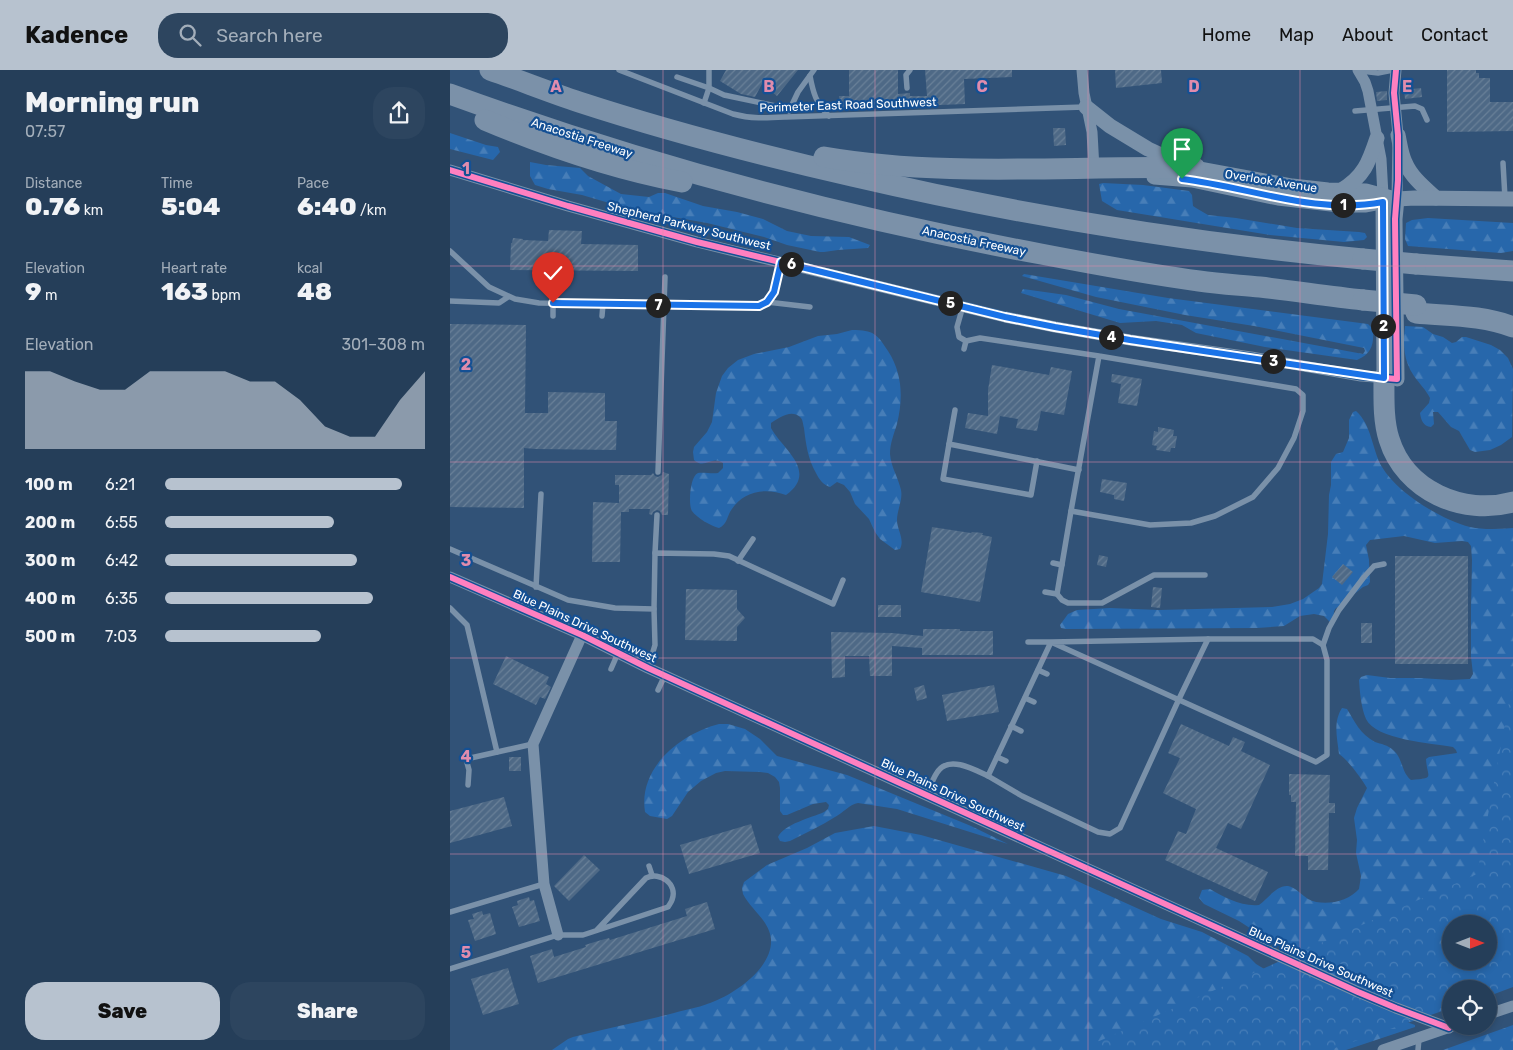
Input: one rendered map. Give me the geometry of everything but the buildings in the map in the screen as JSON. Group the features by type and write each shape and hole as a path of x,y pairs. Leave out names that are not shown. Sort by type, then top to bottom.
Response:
{"highway":[{"path":"495,72 753,143 830,158 929,168 1195,168"},
{"path":"495,72 578,102 699,137 798,163 922,192 1024,212 1159,234 1296,252 1513,271"},
{"name":"Anacostia Freeway","path":"450,94 646,159 810,204 1004,247 1200,282 1363,304 1416,309 1513,312"},
{"path":"450,107 539,142 630,171 683,182 744,198 810,204"},
{"path":"1416,309 1476,318 1513,327"},
{"path":"1390,378 1401,437 1411,457 1427,474 1447,487 1470,493 1495,494 1513,489"},
{"path":"1390,378 1385,422 1389,439 1399,460 1415,480 1434,493 1462,504 1486,507 1513,502"}],"street":[{"path":"1082,70 1086,107 1092,132 1094,169"},
{"path":"1358,70 1367,86 1388,199"},
{"path":"1395,70 1394,88 1398,135 1403,157 1407,167 1436,198"},
{"name":"Overlook Avenue","path":"1086,107 1110,126 1140,144 1166,158 1195,168 1292,186 1340,191 1366,191 1388,199"},
{"path":"1390,378 1388,199 1398,135"},
{"path":"1340,191 1355,180 1367,167 1377,138"},
{"name":"Overlook Avenue","path":"1094,169 1112,176 1202,182 1307,202 1354,206 1388,199"},
{"name":"Shepherd Parkway Southwest","path":"450,170 697,242 1022,321 1078,332 1390,378"},
{"path":"1388,199 1509,199"},
{"name":"Blue Plains Drive Southwest","path":"450,577 582,635 648,668 1358,992 1442,1024"},
{"path":"558,935 544,884 533,744 582,635"},
{"path":"1497,1011 1513,1006"},
{"path":"1383,1050 1442,1030"}],"lane":[{"name":"Perimeter East Road Southwest","path":"619,70 746,118 1086,107"},
{"path":"704,103 710,88 709,70"},
{"path":"786,117 798,92 814,70"},
{"path":"907,88 906,75 910,70"},
{"path":"1358,70 1368,73 1395,70"},
{"path":"810,76 816,102 828,116"},
{"path":"678,77 724,95 790,109"},
{"path":"1355,111 1412,106 1424,112 1426,120"},
{"path":"1503,163 1509,199"},
{"path":"450,251 489,287 508,297 539,303 759,306 767,302 774,292 781,262"},
{"path":"658,472 665,277"},
{"path":"450,301 499,303 508,297"},
{"path":"767,302 810,307"},
{"path":"553,303 553,316"},
{"path":"602,316 603,304"},
{"path":"963,306 957,327 959,337 966,341 980,338 1099,356 1296,389 1303,395 1303,411 1294,438 1278,468 1252,497 1214,516 1191,523 1150,525 1071,511"},
{"path":"964,350 966,341"},
{"path":"1057,594 1099,356"},
{"path":"955,410 943,479 1031,495 1036,461"},
{"path":"949,444 1078,470"},
{"path":"536,587 541,494"},
{"path":"648,668 655,646 654,609 657,515"},
{"path":"738,561 753,538"},
{"path":"450,549 568,600 615,608 654,609"},
{"path":"655,553 729,556 833,604 842,580"},
{"path":"1052,563 1062,565"},
{"path":"1051,642 1316,762 1327,755 1327,660 1323,645 1329,628 1339,610 1374,566 1384,564"},
{"path":"1045,592 1057,594 1068,603 1102,603 1154,575 1205,575"},
{"path":"450,608 466,625 498,752"},
{"path":"926,795 939,769 950,764 965,766 988,776 1022,796 1098,832 1110,834 1120,828 1208,639"},
{"path":"1028,642 1313,639 1323,645"},
{"path":"988,776 1051,642"},
{"path":"611,669 618,653"},
{"path":"1038,670 1047,674"},
{"path":"658,690 665,675"},
{"path":"1024,698 1034,702"},
{"path":"1011,726 1021,731"},
{"path":"468,785 469,770 466,759 533,744"},
{"path":"997,757 1006,761"},
{"path":"649,866 652,875"},
{"path":"450,969 558,935 583,935 668,907 674,891 668,880 652,875 646,878 597,930"},
{"path":"450,912 544,884"},
{"path":"1418,1038 1418,1050"}],"green space":[{"path":"450,133 498,147 500,152 493,160 450,149"},
{"path":"530,162 580,168 588,176 621,194 649,197 658,193 665,193 703,206 763,219 787,231 811,236 849,237 870,245 868,248 820,252 707,223 633,210 582,195 535,185 530,176"},
{"path":"1099,184 1143,185 1189,191 1192,195 1193,206 1208,215 1297,228 1359,232 1365,233 1367,237 1364,240 1344,242 1270,235 1117,210 1102,201"},
{"path":"1428,218 1513,223 1513,251 1501,253 1408,246 1405,239 1406,223 1412,220"},
{"path":"1024,274 1168,298 1368,324 1373,329 1373,339 1369,352 1357,360 1265,347 1196,333 1182,325 1156,321 1120,323 1021,293 1023,289 1066,295 1119,309 1363,354 1365,351 1364,348 1096,297 1022,276"},
{"path":"1405,326 1423,327 1452,343 1462,337 1466,337 1491,345 1508,358 1513,369 1512,437 1490,450 1475,452 1470,450 1459,431 1451,427 1438,412 1433,412 1434,424 1431,427 1424,424 1420,413 1429,403 1430,398 1410,370 1404,345"},
{"path":"852,330 870,332 878,337 893,360 899,378 900,405 890,454 901,494 897,520 902,542 900,549 895,550 880,539 869,519 855,504 850,492 844,485 837,482 830,487 820,480 809,457 802,419 793,414 785,415 771,423 771,428 795,460 799,469 799,477 795,486 786,495 762,491 747,495 735,505 725,523 719,528 708,524 697,516 692,511 690,503 693,479 698,473 718,473 723,468 723,463 715,461 698,463 694,460 694,447 707,432 712,422 716,393 722,376 728,368 738,360 754,354 789,347 818,336"},
{"path":"1356,411 1369,430 1382,467 1398,486 1421,504 1434,512 1470,527 1486,529 1513,528 1513,984 1497,987 1497,980 1442,980 1442,988 1344,972 1281,946 1239,921 1204,904 1199,898 1202,890 1210,889 1239,903 1259,905 1276,890 1288,886 1296,889 1308,899 1328,903 1342,900 1359,889 1361,876 1356,853 1357,840 1354,818 1367,788 1346,760 1339,754 1336,730 1337,719 1342,708 1347,709 1365,735 1375,742 1389,747 1396,753 1405,773 1411,780 1424,779 1428,776 1426,759 1429,757 1457,753 1453,747 1392,736 1372,726 1366,719 1363,710 1359,680 1367,675 1390,678 1470,679 1473,674 1471,657 1472,560 1471,546 1468,542 1435,543 1404,536 1370,540 1366,545 1370,582 1343,605 1336,608 1333,621 1330,622 1324,616 1314,614 1300,616 1284,626 1257,628 1066,629 1061,628 1060,625 1068,614 1077,610 1272,607 1290,604 1303,599 1319,588 1322,584 1328,534 1331,462 1336,454 1343,452 1349,438 1349,420 1353,412"},
{"path":"1513,681 1513,987 1497,993 1497,980 1442,980 1442,1011 1329,1050 1079,1050 1477,874"},
{"path":"719,724 728,724 745,729 760,739 777,756 847,775 971,826 1008,844 897,809 858,803 790,841 780,841 778,837 786,828 824,812 828,809 829,805 826,802 813,804 783,815 780,811 779,782 768,773 760,772 725,771 716,773 701,781 688,792 672,816 667,819 650,816 645,812 645,796 648,781 655,767 665,755 690,736"},
{"path":"874,826 921,835 1066,876 1161,919 1202,932 1248,956 1266,970 1415,1025 1415,1027 1346,1050 552,1050 573,1037 705,1005 724,997 743,985 760,969 770,949 771,939 767,926 743,894 744,882 767,865 807,848 835,833"},
{"path":"1513,1025 1513,1050 1443,1050 1485,1035 1497,1035 1497,1031"}],"cycle path":[{"path":"450,170 568,206 697,242 1030,322 1130,340 1251,357 1361,376 1397,379 1395,219 1398,180 1398,135 1394,93 1396,70"},
{"path":"450,577 582,635 648,668 1358,992 1442,1025"}],"route":[{"path":"553,303 759,306 767,302 774,292 781,262 1005,317 1078,332 1384,378 1383,202 1354,206 1314,203 1278,198 1182,179"}]}
